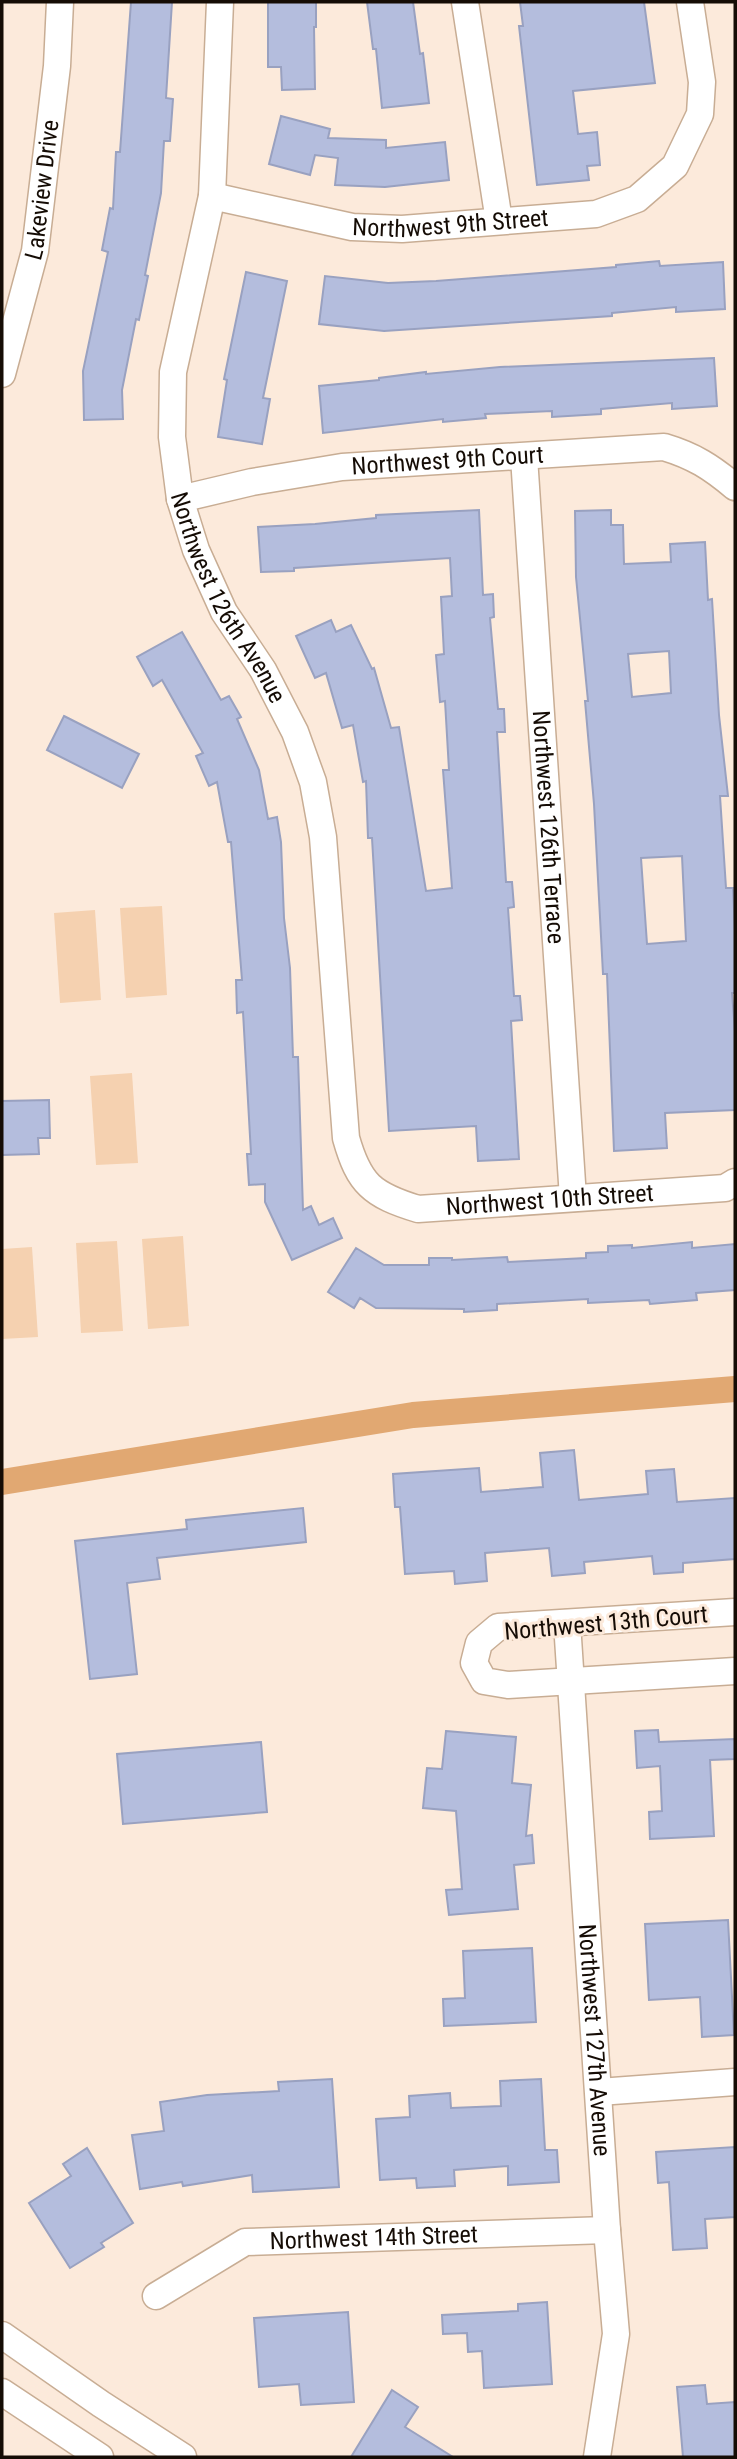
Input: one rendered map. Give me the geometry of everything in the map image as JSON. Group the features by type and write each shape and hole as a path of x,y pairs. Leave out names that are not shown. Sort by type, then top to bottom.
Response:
{"street":[{"name":"Lakeview Drive","path":"2,374 35,251 57,66 60,2"},
{"name":"Northwest 126th Avenue","path":"220,2 212,196 173,372 172,437 180,499 196,550 225,612 263,670 295,732 313,782 323,837 346,1138 354,1166 368,1185"},
{"path":"465,2 499,221"},
{"name":"Northwest 9th Street","path":"212,196 352,227 402,229 596,214 637,199 675,166 700,114 702,82 690,2"},
{"name":"Northwest 9th Court","path":"180,499 252,482 342,467 664,447 691,455 715,469 735,487"},
{"name":"Northwest 126th Terrace","path":"523,457 573,1198"},
{"name":"Northwest 10th Street","path":"368,1185 391,1201 418,1209 724,1188 735,1182"},
{"name":"Northwest 13th Court","path":"735,1612 498,1627 479,1643 474,1663 484,1681 508,1685 735,1671"},
{"name":"Northwest 127th Avenue","path":"566,1623 616,2334 597,2457"},
{"path":"599,2092 735,2082"},
{"name":"Northwest 14th Street","path":"156,2296 246,2242 607,2230"},
{"path":"2,2335 100,2404 184,2457"},
{"path":"2,2392 100,2457"}],"shaded area":[{"path":"162,906 167,995 126,998 120,908"},
{"path":"95,910 101,1000 60,1003 54,913"},
{"path":"132,1073 138,1163 96,1165 90,1076"},
{"path":"183,1236 189,1326 148,1329 142,1239"},
{"path":"117,1241 123,1331 81,1333 76,1243"},
{"path":"32,1247 38,1337 2,1339 2,1249"}],"building":[{"path":"131,2 172,2 166,98 173,99 170,141 164,141 161,193 145,275 148,276 139,320 136,319 122,390 123,419 84,420 83,371 108,252 102,250 110,208 113,209 116,152 120,152"},
{"path":"268,2 316,2 315,89 282,90 281,67 268,67"},
{"path":"367,2 413,2 429,103 382,108 376,49 373,49"},
{"path":"520,2 644,2 655,83 573,91 578,134 597,132 600,165 587,166 589,180 537,185 519,26 523,26"},
{"path":"281,116 330,129 328,138 386,140 386,148 445,142 449,180 385,187 335,185 338,158 315,155 310,175 269,164"},
{"path":"659,261 660,266 723,262 725,309 676,312 676,307 612,313 612,316 384,331 319,324 325,276 388,283 436,281 616,267"},
{"path":"246,272 287,281 263,398 270,399 262,444 218,437 227,380 224,379"},
{"path":"714,358 717,406 672,409 672,403 601,409 601,414 552,417 552,411 485,414 486,418 443,422 443,419 323,433 319,386 426,372"},
{"path":"479,510 483,595 493,594 494,617 490,618 498,709 504,709 505,732 497,732 506,882 512,882 514,907 508,908 514,996 520,996 522,1020 511,1021 519,1159 478,1161 476,1126 389,1131 372,838 368,838 366,781 363,782 353,725 342,728 326,673 315,678 296,636 331,620 336,632 351,625 372,669 374,668 391,728 399,727 426,891 452,888 443,770 449,770 445,701 440,702 436,655 444,654 441,597 452,596 450,558 261,572 258,527 376,518 376,515"},
{"path":"611,510 611,525 623,525 624,564 671,562 670,544 705,542 708,600 712,599 719,715 728,796 720,796 726,888 733,888 735,1110 665,1113 667,1148 614,1151 607,974 603,974 594,804 585,701 588,701 576,577 575,511","holes":["669,651 671,693 632,697 628,654","682,856 686,941 647,944 641,858"]},
{"path":"182,632 221,700 229,696 241,717 237,719 259,770 268,819 277,817 290,968 293,1057 298,1057 303,1210 311,1206 319,1225 333,1218 342,1238 292,1260 265,1202 265,1184 249,1185 247,1154 251,1154 243,1012 237,1013 236,980 242,980 231,842 228,842 217,782 209,786 196,756 203,753 162,680 153,686 137,657"},
{"path":"64,716 139,754 122,788 47,750"},
{"path":"49,1100 50,1138 38,1138 39,1154 2,1155 2,1101"},
{"path":"692,1242 692,1248 735,1244 735,1290 696,1293 697,1300 650,1304 649,1300 588,1303 588,1299 497,1304 497,1310 464,1312 464,1309 376,1308 360,1298 354,1308 328,1292 356,1248 384,1265 429,1265 429,1258 452,1260 507,1257 508,1262 586,1258 586,1253 608,1252 608,1246 632,1245 632,1248"},
{"path":"574,1450 579,1500 648,1494 646,1471 674,1469 677,1502 735,1498 735,1559 683,1563 683,1572 654,1574 652,1556 584,1562 585,1573 552,1576 549,1548 485,1553 487,1581 455,1584 454,1571 405,1574 400,1507 395,1507 393,1474 479,1468 481,1492 543,1487 540,1453"},
{"path":"303,1508 306,1542 157,1558 160,1579 127,1583 137,1674 90,1679 75,1541 187,1529 186,1520"},
{"path":"658,1730 659,1742 735,1739 735,1759 710,1760 714,1836 650,1839 649,1812 662,1811 660,1766 637,1768 635,1731"},
{"path":"446,1731 516,1737 512,1783 531,1785 526,1836 532,1835 534,1863 514,1865 518,1909 449,1915 446,1890 462,1889 456,1811 423,1808 427,1768 442,1769"},
{"path":"261,1742 267,1812 123,1824 117,1754"},
{"path":"728,1920 734,2035 702,2037 700,1997 649,2000 645,1924"},
{"path":"532,1948 536,2022 444,2026 443,1999 465,1998 463,1951"},
{"path":"332,2079 339,2187 253,2192 252,2175 183,2186 182,2182 140,2189 132,2135 164,2131 160,2102 207,2095 279,2091 278,2082"},
{"path":"541,2079 545,2150 557,2150 559,2182 508,2185 508,2166 454,2170 455,2186 417,2188 416,2178 380,2180 376,2119 410,2117 409,2096 450,2093 451,2108 501,2106 500,2081"},
{"path":"735,2147 735,2217 705,2219 707,2248 673,2250 669,2182 658,2183 656,2152"},
{"path":"87,2148 133,2223 101,2243 104,2247 70,2268 29,2203 71,2176 63,2164"},
{"path":"547,2302 552,2384 484,2388 482,2351 468,2352 467,2333 443,2334 442,2315 518,2311 518,2304"},
{"path":"348,2312 354,2402 301,2405 299,2384 259,2387 254,2318"},
{"path":"705,2385 707,2404 735,2402 735,2457 683,2457 677,2387"},
{"path":"392,2390 418,2407 405,2427 453,2457 351,2457"}],"waterway":[{"path":"2,1482 413,1415 735,1389"}]}
